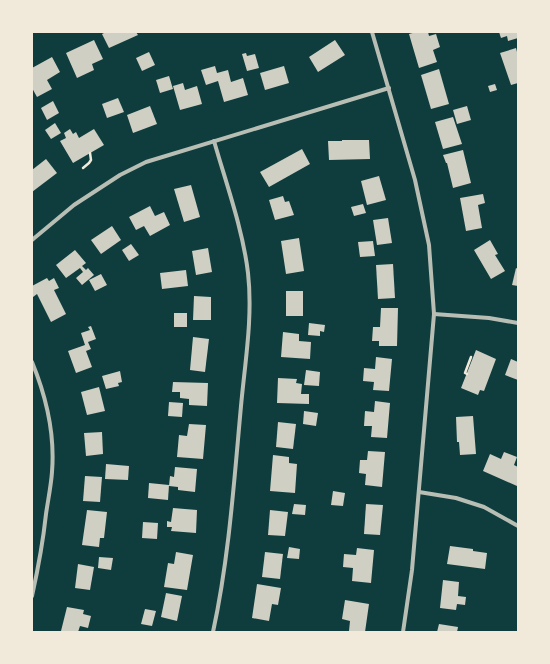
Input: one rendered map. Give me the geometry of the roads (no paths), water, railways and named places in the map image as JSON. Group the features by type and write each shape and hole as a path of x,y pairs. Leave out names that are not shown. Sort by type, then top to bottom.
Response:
{"street":[{"path":"372,32 415,180 427,238 434,314 412,570 403,632"},
{"path":"32,240 74,205 120,175 146,162 389,88"},
{"path":"213,632 224,572 232,512 250,309 248,273 243,244 214,141"},
{"path":"434,314 489,318 518,323"},
{"path":"32,362 42,388 49,418 52,471 41,552 32,596"},
{"path":"419,492 456,498 484,507 518,526"}]}
